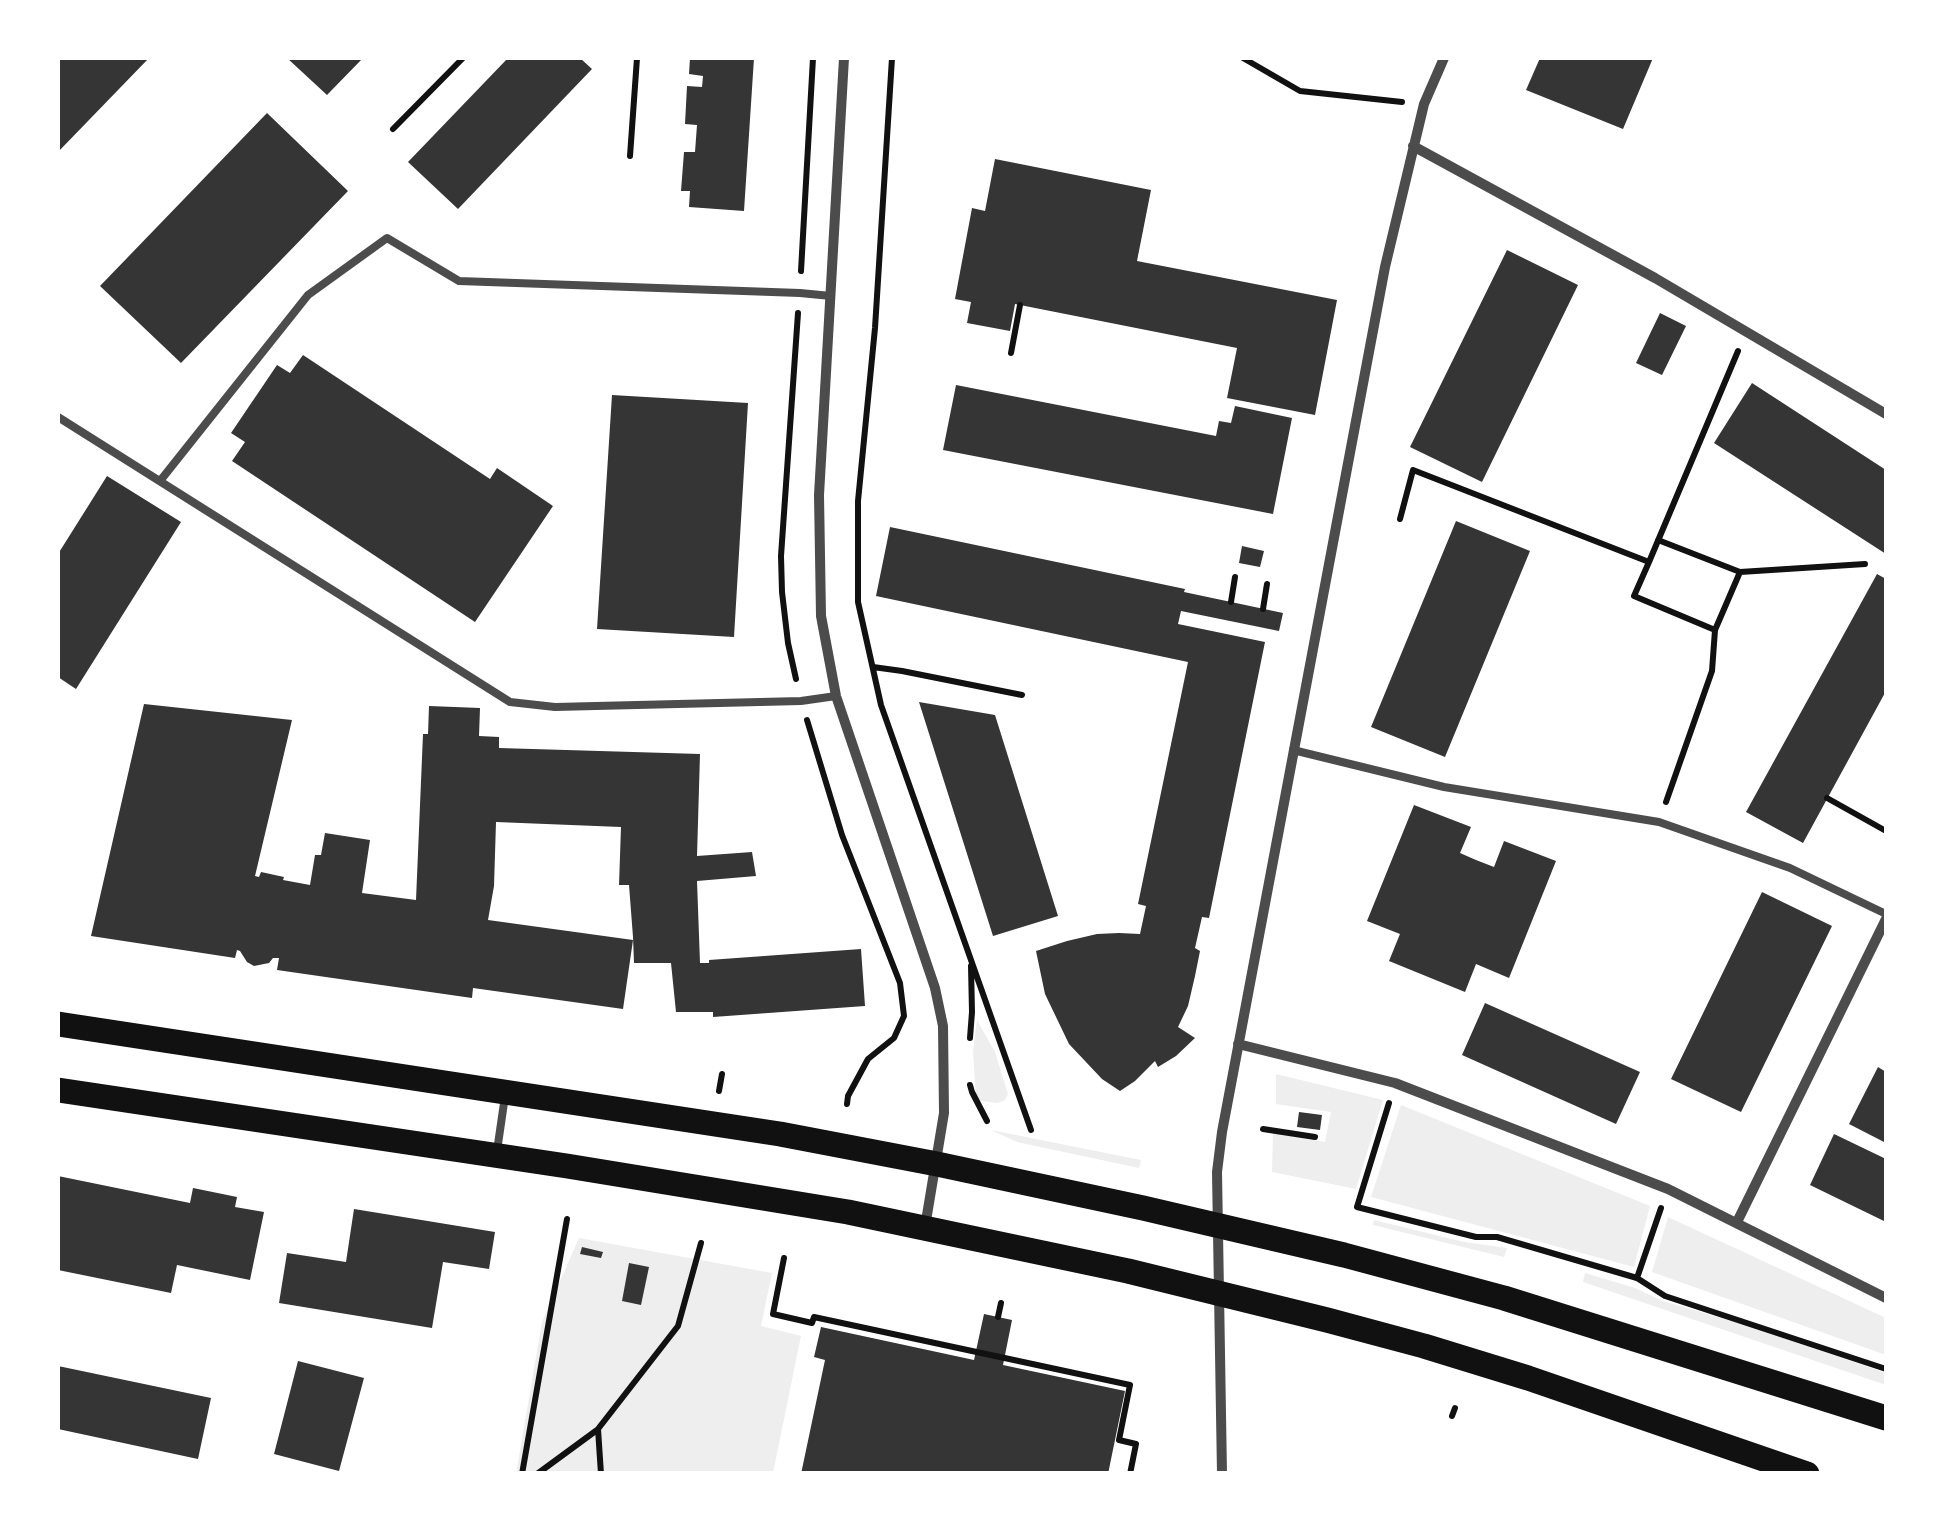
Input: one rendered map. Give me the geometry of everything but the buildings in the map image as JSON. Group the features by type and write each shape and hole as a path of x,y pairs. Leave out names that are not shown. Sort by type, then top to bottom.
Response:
{"main road":[{"path":"58,1024 574,1101 936,1164 1344,1255 1504,1298 1886,1418"},
{"path":"58,1090 848,1212 1128,1271 1326,1320 1528,1378 1808,1474"}],"street":[{"path":"844,58 819,495 821,616 836,696 935,988 943,1026 944,1113 924,1228"},
{"path":"1222,1474 1218,1172 1222,1132 1386,267 1424,104 1444,58"},
{"path":"1413,146 1654,278 1886,414"},
{"path":"1737,1222 1886,916"},
{"path":"1238,1044 1396,1083 1668,1189 1886,1298"}],"lane":[{"path":"160,481 308,296 387,238 459,281 831,296"},
{"path":"58,418 510,702 555,707 801,701 836,696"},
{"path":"1294,750 1444,787 1659,822 1790,868 1886,916"},
{"path":"496,1156 506,1091"}],"path":[{"path":"393,129 462,58"},
{"path":"630,156 638,58"},
{"path":"892,58 875,328 858,501 858,602 880,705 1030,1130"},
{"path":"1243,58 1300,91 1424,104"},
{"path":"1010,353 1020,305"},
{"path":"1715,630 1634,596 1738,350"},
{"path":"1400,520 1414,470 1649,562"},
{"path":"1658,540 1740,572 1865,564"},
{"path":"1659,822 1712,671 1715,630 1740,572"},
{"path":"1231,602 1235,578"},
{"path":"1262,609 1267,584"},
{"path":"872,667 1022,696"},
{"path":"1827,798 1886,831"},
{"path":"969,1044 970,960"},
{"path":"719,1091 722,1074"},
{"path":"969,1079 987,1121"},
{"path":"1396,1083 1356,1206 1476,1236 1496,1237 1517,1247 1638,1278 1666,1296 1886,1370"},
{"path":"1264,1129 1315,1137"},
{"path":"1638,1278 1668,1189"},
{"path":"522,1474 567,1219"},
{"path":"537,1474 598,1429 678,1326 701,1243"},
{"path":"784,1258 773,1314 812,1323 814,1317 1130,1385 1119,1440 1136,1444 1130,1474"},
{"path":"998,1317 1001,1303"},
{"path":"598,1429 601,1474"}],"shaded area":[{"path":"977,1020 995,1052 1008,1094 998,1103 981,1101 976,1096 973,1052"},
{"path":"1276,1074 1383,1100 1356,1189 1272,1172 1273,1133 1325,1142 1331,1112 1276,1104"},
{"path":"1401,1105 1650,1206 1634,1267 1371,1197"},
{"path":"991,1130 1141,1160 1139,1168 1017,1142"},
{"path":"1668,1217 1886,1318 1886,1355 1652,1272"},
{"path":"1374,1220 1507,1248 1504,1257 1373,1225"},
{"path":"579,1238 772,1273 761,1326 801,1336 773,1473 516,1474 542,1322"},
{"path":"1585,1273 1886,1373 1886,1385 1583,1282"}]}
